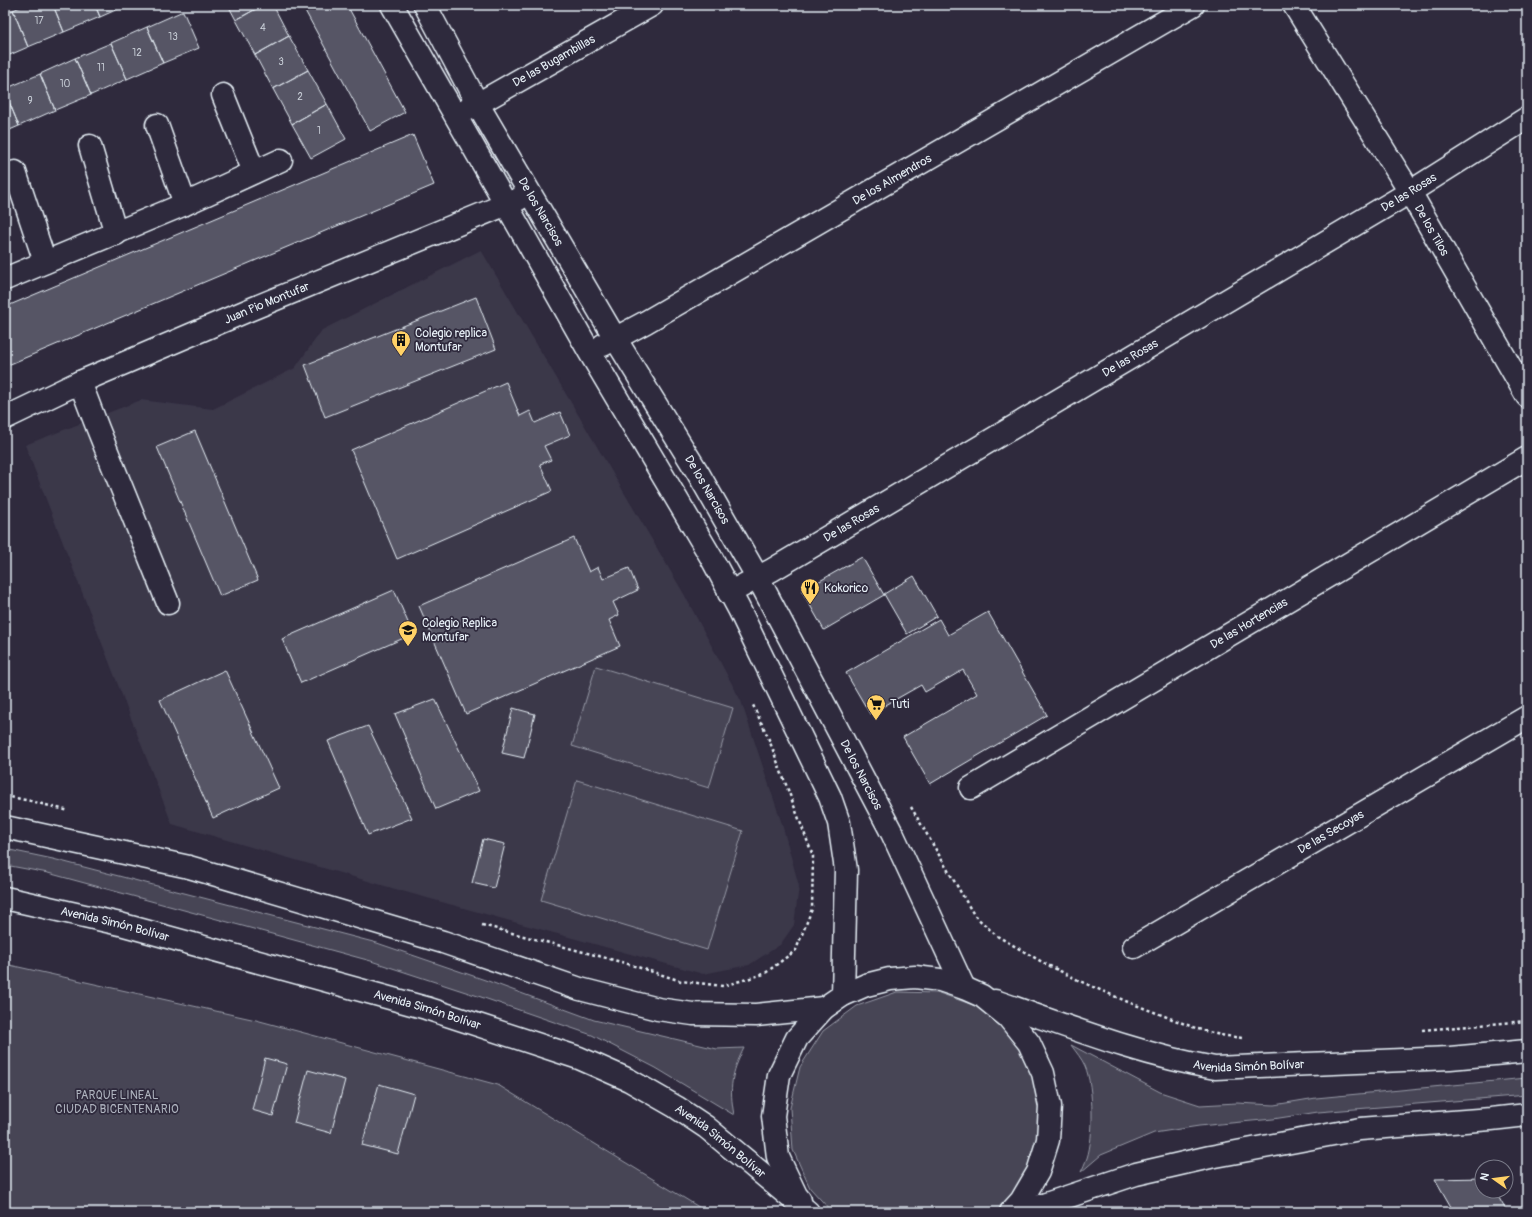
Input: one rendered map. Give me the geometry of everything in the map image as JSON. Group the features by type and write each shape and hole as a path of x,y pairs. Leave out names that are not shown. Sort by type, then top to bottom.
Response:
{"main road":[{"path":"392,5 589,352 711,557 740,609 826,790 839,823 846,870 843,995"},
{"name":"De los Narcisos","path":"425,5 477,103 698,473 758,578 893,835 973,992"},
{"name":"De las Bugambillas","path":"455,117 477,103 652,5"},
{"name":"De los Almendros","path":"589,352 660,314 1193,5"},
{"name":"De los Tilos","path":"1294,5 1410,192 1527,396"},
{"path":"223,95 254,172"},
{"name":"De las Rosas","path":"730,593 758,578 1410,192 1527,118"},
{"path":"156,125 185,204"},
{"path":"90,146 116,234"},
{"path":"5,279 116,234 281,160"},
{"path":"15,172 45,262"},
{"name":"Juan Pio Montufar","path":"5,418 80,382 249,310 506,204 532,195"},
{"path":"80,382 168,603"},
{"name":"De las Hortencias","path":"971,788 1527,458"},
{"name":"De las Secoyas","path":"1134,947 1527,717"},
{"name":"Avenida Simón Bolívar","path":"5,827 189,867 443,942 580,989 658,1009 693,1014 756,1015 824,1008"},
{"name":"Avenida Simón Bolívar","path":"5,898 120,924 426,1008 579,1058 635,1083 706,1127 808,1212"},
{"name":"Avenida Simón Bolívar","path":"812,1212 796,1195 778,1157 773,1116 779,1075 797,1038 824,1008 843,995 866,985 884,980 915,977 940,980 1083,1032 1184,1063 1215,1068 1450,1058 1527,1051"},
{"name":"Avenida Simón Bolívar","path":"973,992 1008,1017 1029,1043 1043,1073 1050,1106 1048,1140 1038,1172 1022,1201 1011,1212"},
{"path":"1022,1212 1136,1174 1360,1129 1527,1115"}],"path":[{"path":"478,923 625,963 681,981 722,986 764,974 796,950 812,909 813,856 768,737 751,701"},
{"path":"919,819 974,915 997,936 1084,983 1198,1030 1220,1035"}],"shaded area":[{"name":"Colegio Replica Montufar","path":"481,250 684,594 741,701 782,824 799,886 794,925 780,945 749,965 703,974 409,893 172,824 25,445 141,400 213,409 295,368 322,330"}],"green space":[{"path":"596,666 733,708 709,788 572,746"},
{"path":"577,780 743,831 707,950 541,900"},
{"path":"5,849 53,859 377,943 488,981 594,1020 717,1049 744,1048 736,1066 732,1081 734,1115 656,1068 592,1035 371,961 48,873 5,865"},
{"name":"PARQUE LINEAL CIUDAD BICENTENARIO","path":"5,964 256,1020 498,1085 707,1212 21,1212 5,1206"},
{"path":"897,992 939,993 979,1007 1011,1034 1034,1070 1043,1112 1038,1153 1020,1191 999,1212 832,1212 810,1188 793,1150 790,1108 800,1067 823,1031 857,1006"},
{"path":"1071,1045 1160,1092 1200,1105 1237,1103 1274,1105 1316,1098 1527,1078 1527,1095 1318,1112 1273,1119 1199,1126 1154,1133 1101,1155 1081,1172 1087,1158 1091,1138 1092,1112 1090,1086 1085,1066"}],"building":[{"path":"25,5 53,5 64,32 28,47 13,10"},
{"path":"53,5 95,5 100,17 64,32"},
{"path":"95,5 127,5 100,17"},
{"path":"228,5 263,5 236,20"},
{"path":"263,5 273,5 289,36 255,55 236,20"},
{"path":"302,5 347,5 405,112 370,131"},
{"path":"13,10 28,47 5,57 5,14"},
{"path":"183,11 199,48 163,63 147,27"},
{"path":"147,27 163,63 127,79 111,43"},
{"path":"289,36 308,70 273,89 255,55"},
{"path":"111,43 127,79 91,95 75,58"},
{"path":"75,58 91,95 55,110 40,74"},
{"path":"308,70 327,104 292,124 273,89"},
{"path":"40,74 55,110 19,126 5,89"},
{"path":"5,92 19,126 5,132"},
{"path":"327,104 346,139 311,158 292,124"},
{"path":"413,135 434,185 8,365 5,359 5,307"},
{"name":"Colegio replica Montufar","path":"476,297 496,349 325,417 305,365"},
{"path":"506,382 520,416 530,411 535,423 560,412 570,435 544,446 551,460 540,464 552,491 397,559 351,450"},
{"path":"195,431 258,580 220,596 157,447"},
{"path":"574,538 589,572 598,567 603,579 629,568 638,590 613,602 619,615 609,620 620,646 466,714 419,606"},
{"path":"862,557 884,595 824,630 802,591"},
{"path":"914,576 937,616 907,634 884,594"},
{"path":"394,590 413,634 301,683 282,639"},
{"path":"988,612 1047,715 930,784 903,737 977,694 963,670 925,692 921,685 870,714 846,673 939,619 948,635"},
{"path":"225,670 279,788 213,818 160,700"},
{"path":"435,699 479,791 436,809 395,714"},
{"path":"513,708 535,714 524,758 502,753"},
{"path":"368,726 412,818 368,835 328,741"},
{"path":"483,839 505,844 494,888 472,883"},
{"path":"265,1058 287,1064 273,1116 252,1110"},
{"path":"308,1070 345,1080 331,1133 294,1123"},
{"path":"379,1084 414,1094 398,1154 362,1145"},
{"path":"1474,1178 1474,1199 1500,1199 1507,1212 1454,1212 1435,1179"}],"place":[{"name":"Colegio replica Montufar","path":"401,357"},
{"name":"Kokorico","path":"810,605"},
{"name":"Colegio Replica Montufar","path":"408,647"},
{"name":"Tuti","path":"876,721"}]}
